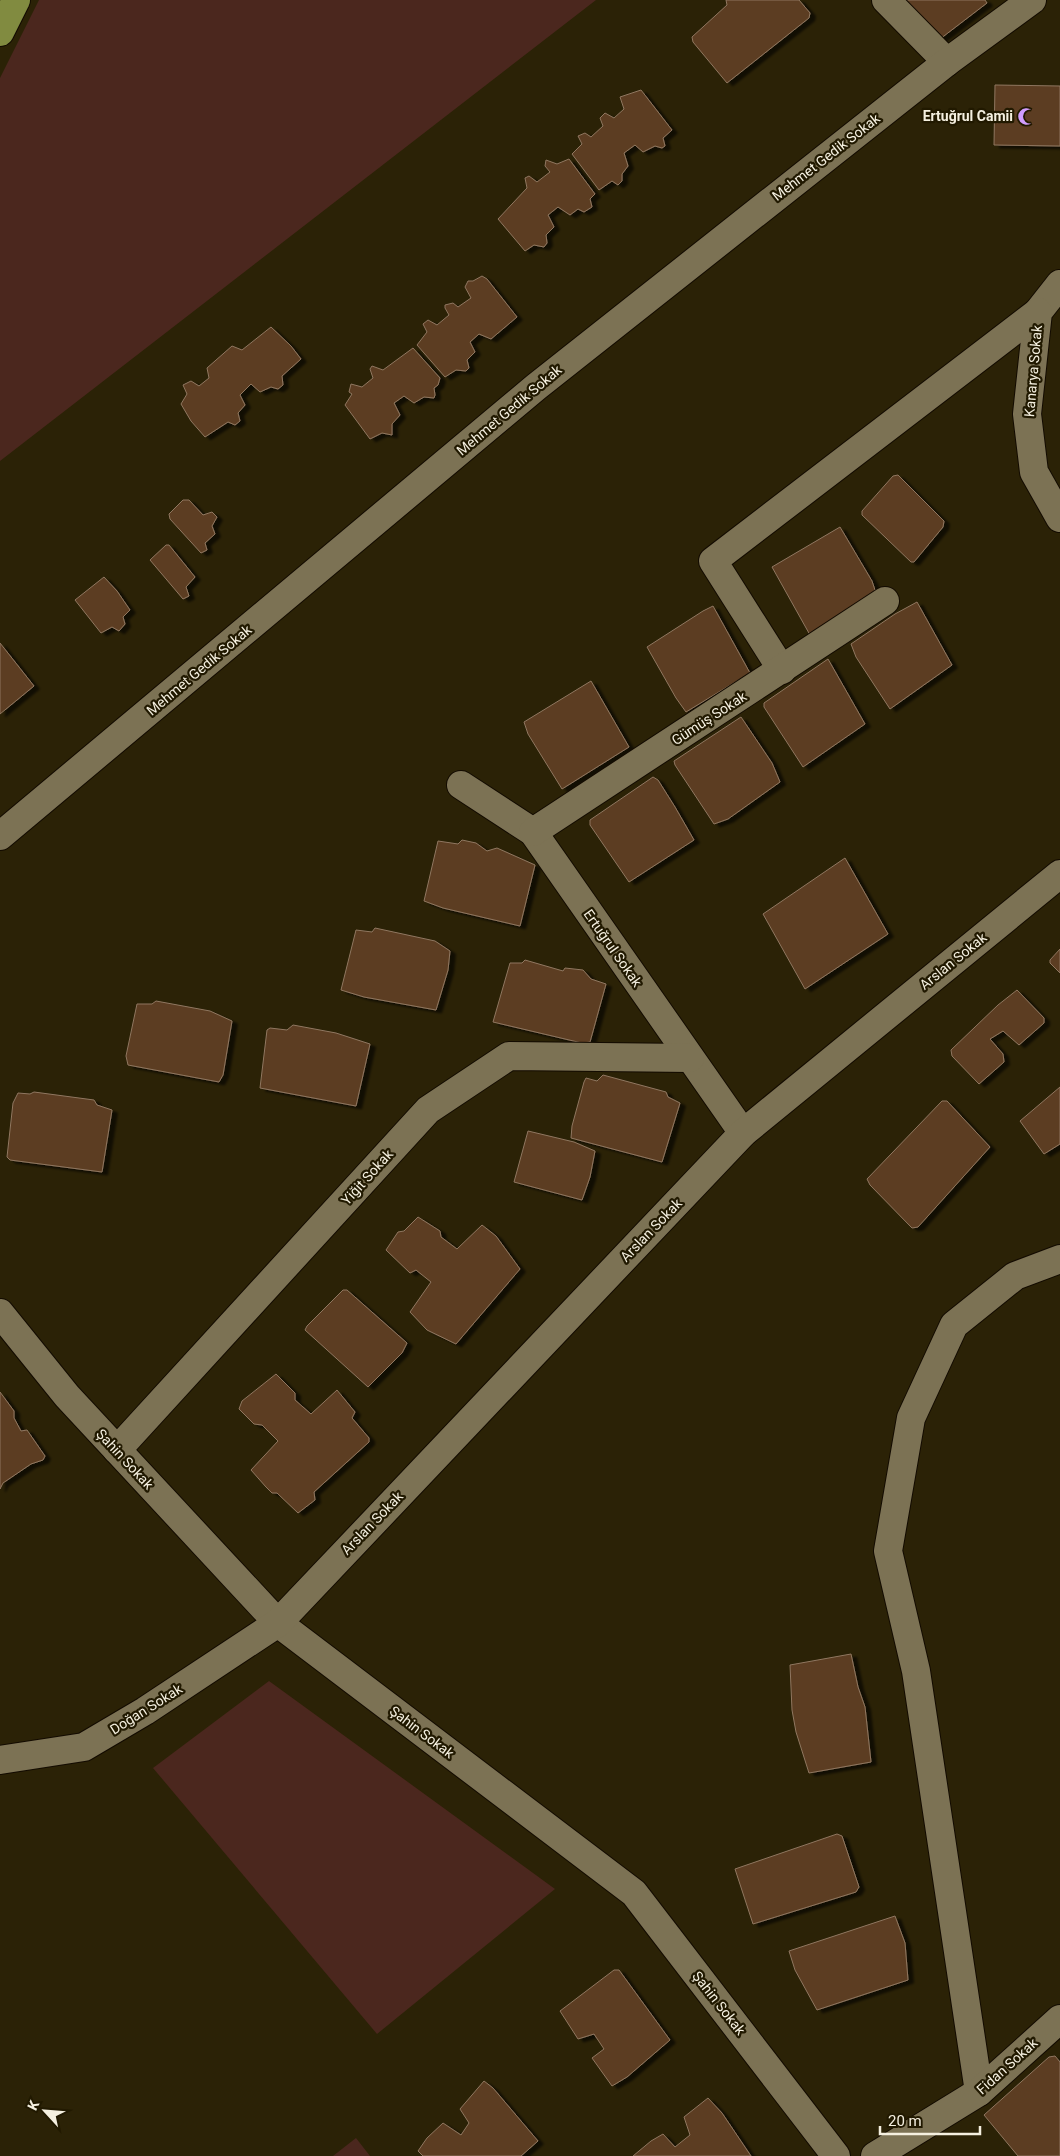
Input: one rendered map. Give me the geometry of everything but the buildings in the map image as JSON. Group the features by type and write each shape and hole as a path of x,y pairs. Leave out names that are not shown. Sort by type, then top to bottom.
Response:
{"main road":[{"path":"0,32 16,0"}],"street":[{"path":"886,0 946,62"},
{"name":"Mehmet Gedik Sokak","path":"0,836 536,386 946,62 1032,0"},
{"name":"Kanarya Sokak","path":"1060,284 1038,312 1027,414 1034,472 1060,518"},
{"path":"782,670 713,561 1038,312"},
{"name":"Gümüş Sokak","path":"533,832 885,601"},
{"name":"Ertuğrul Sokak","path":"461,786 533,832 743,1132"},
{"name":"Arslan Sokak","path":"278,1623 743,1132 1060,874"},
{"name":"Yiğit Sokak","path":"117,1450 428,1110 509,1056 690,1058"},
{"path":"979,2092 916,1671 888,1552 911,1418 954,1325 1015,1276 1060,1259"},
{"name":"Şahin Sokak","path":"0,1313 67,1396 278,1623 634,1893 836,2156"},
{"name":"Doğan Sokak","path":"0,1760 84,1747 145,1710 278,1623"},
{"name":"Fidan Sokak","path":"875,2156 979,2092 1060,2019"}],"shaded area":[{"path":"39,0 596,0 0,461 0,78"},
{"path":"269,1681 555,1889 377,2034 153,1768"},
{"path":"356,2138 370,2156 333,2156"}],"place":[{"name":"Ertuğrul Camii","path":"1027,116"}]}
